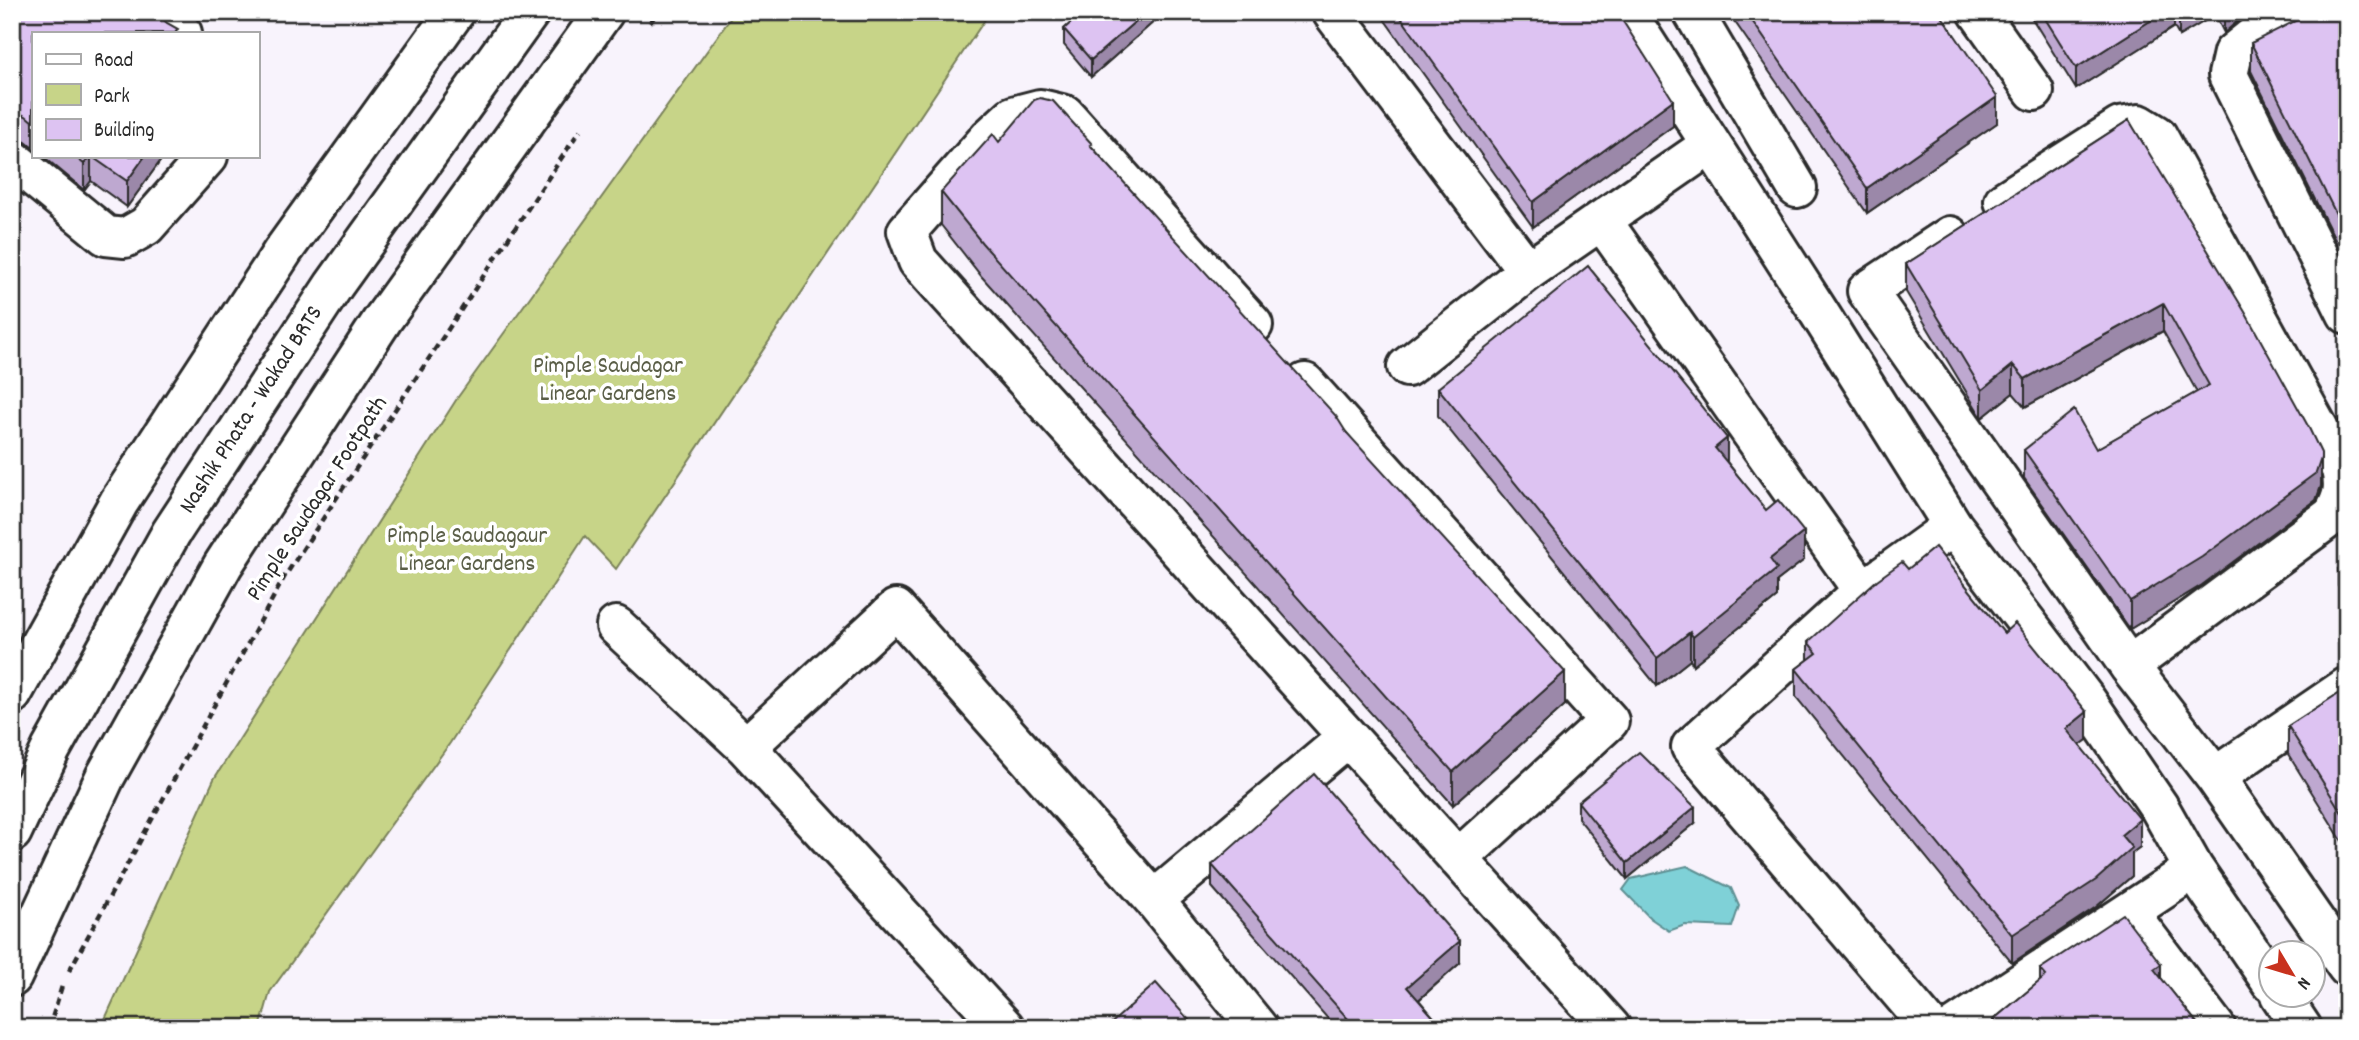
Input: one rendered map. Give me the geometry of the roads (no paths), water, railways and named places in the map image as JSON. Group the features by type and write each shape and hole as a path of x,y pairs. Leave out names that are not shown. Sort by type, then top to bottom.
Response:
{"street":[{"path":"12,694 126,491 284,251 455,12"},
{"name":"Nashik Phata - Wakad BRTS","path":"12,832 51,749 171,533 334,285 530,12"},
{"path":"12,977 105,777 223,565 383,319 604,12"},
{"path":"1332,12 1528,271"},
{"path":"1626,12 1953,526 2086,700 2159,807 2194,869 2258,963"},
{"path":"1693,12 1797,188"},
{"path":"1978,12 2034,91"},
{"path":"2301,12 2254,36 2232,53 2228,75 2347,314"},
{"path":"1458,859 1609,721 1065,115 1040,109 1013,117 989,138 907,231 918,261 1458,859 1611,1028"},
{"path":"2129,666 2333,514 2344,491 2341,469 2157,135 2139,124 2120,127 2077,153 1867,291 2129,666 2215,777 2347,967"},
{"path":"1407,367 1528,271 1710,145"},
{"path":"12,159 106,236 125,238 146,226 206,158"},
{"path":"1602,221 1863,591"},
{"path":"1931,1028 1691,747 1863,591 1953,526"},
{"path":"746,747 896,608 1154,900 1258,1028"},
{"path":"616,626 746,747 1005,1028"},
{"path":"2215,777 2347,687"},
{"path":"1154,900 1348,737"},
{"path":"1953,1028 2194,869"},
{"path":"2129,912 2216,1028"},
{"path":"2289,1009 2302,1028"}],"water":[{"path":"1687,866 1731,888 1739,906 1732,927 1685,925 1669,931 1650,918 1623,890 1631,879"}],"park label":[{"name":"Pimple Saudagar Linear Gardens","path":"608,381"},
{"name":"Pimple Saudagaur Linear Gardens","path":"467,551"}]}
